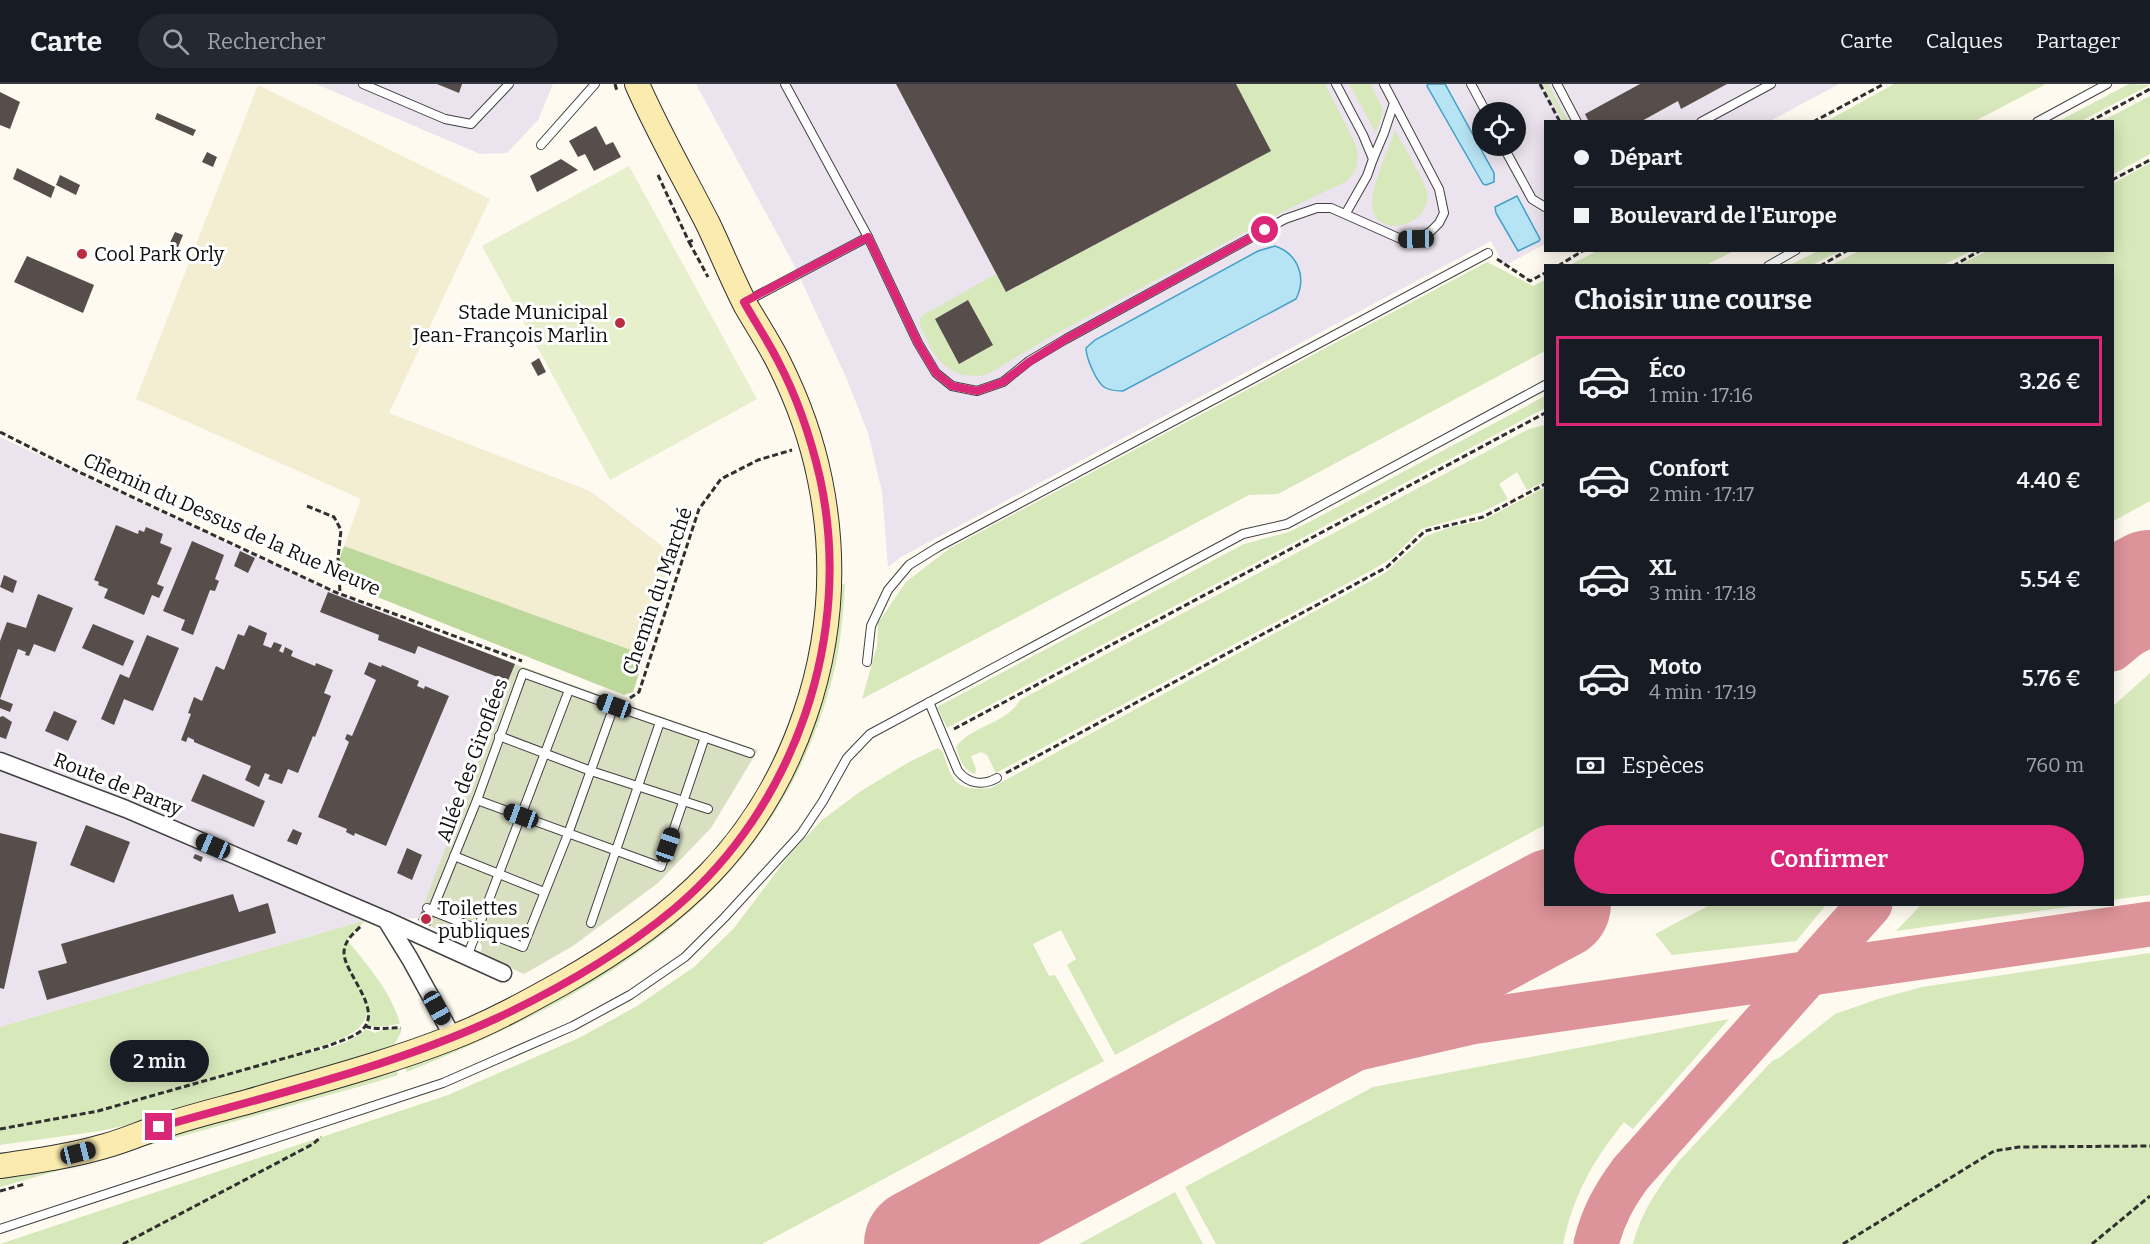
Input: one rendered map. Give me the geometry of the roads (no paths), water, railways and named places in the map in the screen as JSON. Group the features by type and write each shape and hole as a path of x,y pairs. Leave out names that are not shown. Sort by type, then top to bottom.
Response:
{"main road":[{"path":"0,1166 62,1157 109,1145 159,1127 361,1069 453,1037 497,1018 622,948 676,907 720,863 769,795 796,740 807,711 820,662 828,615 829,545 820,480 811,444 779,363 744,302 637,84"},
{"path":"0,1149 159,1127"}],"street":[{"name":"Route de Paray","path":"0,760 126,809 386,920 503,973"},
{"path":"386,920 453,1037"}],"lane":[{"path":"363,84 445,119 471,124 509,84"},
{"path":"541,145 595,84"},
{"path":"785,84 868,237 918,343 936,373 952,386 977,391 1003,382 1029,362 1066,339 1285,219 1317,208 1332,208 1401,239 1416,239 1430,232 1439,223 1444,213 1439,189 1384,84"},
{"path":"1336,84 1363,135 1372,159"},
{"path":"1471,84 1481,102"},
{"path":"1557,84 1576,120"},
{"path":"1705,120 1771,84"},
{"path":"2041,120 2107,84"},
{"path":"1346,213 1362,184 1394,103"},
{"path":"1508,156 1532,199 1544,206"},
{"path":"744,302 868,237"},
{"path":"1772,264 1792,252"},
{"path":"867,662 871,627 888,590 909,565 938,547 1488,253"},
{"path":"0,1229 443,1083 573,1026 630,995 685,957 755,885 801,834 847,758 870,734 1243,534 1287,524 1544,387"},
{"name":"Allée des Giroflées","path":"523,672 614,706 524,947 430,909 477,800 523,672"},
{"path":"467,957 569,690"},
{"path":"930,702 963,778 970,782 985,783 997,778"},
{"path":"614,706 750,753"},
{"path":"591,923 660,722"},
{"path":"500,736 591,771 708,809"},
{"path":"477,800 661,867 705,737"},
{"path":"454,856 544,892"}],"water":[{"path":"1428,84 1445,84 1472,133 1472,156 1485,156 1494,173 1494,182 1483,184 1427,86"},
{"path":"1517,196 1540,239 1518,251 1496,213 1495,207"},
{"path":"1275,246 1290,255 1298,267 1301,283 1296,299 1123,391 1109,389 1101,384 1086,352 1086,348 1095,340 1258,251"}],"place":[{"name":"Cool Park Orly","path":"82,254"},
{"name":"Stade Municipal Jean-François Marlin","path":"620,323"},
{"name":"Toilettes publiques","path":"426,919"}]}
